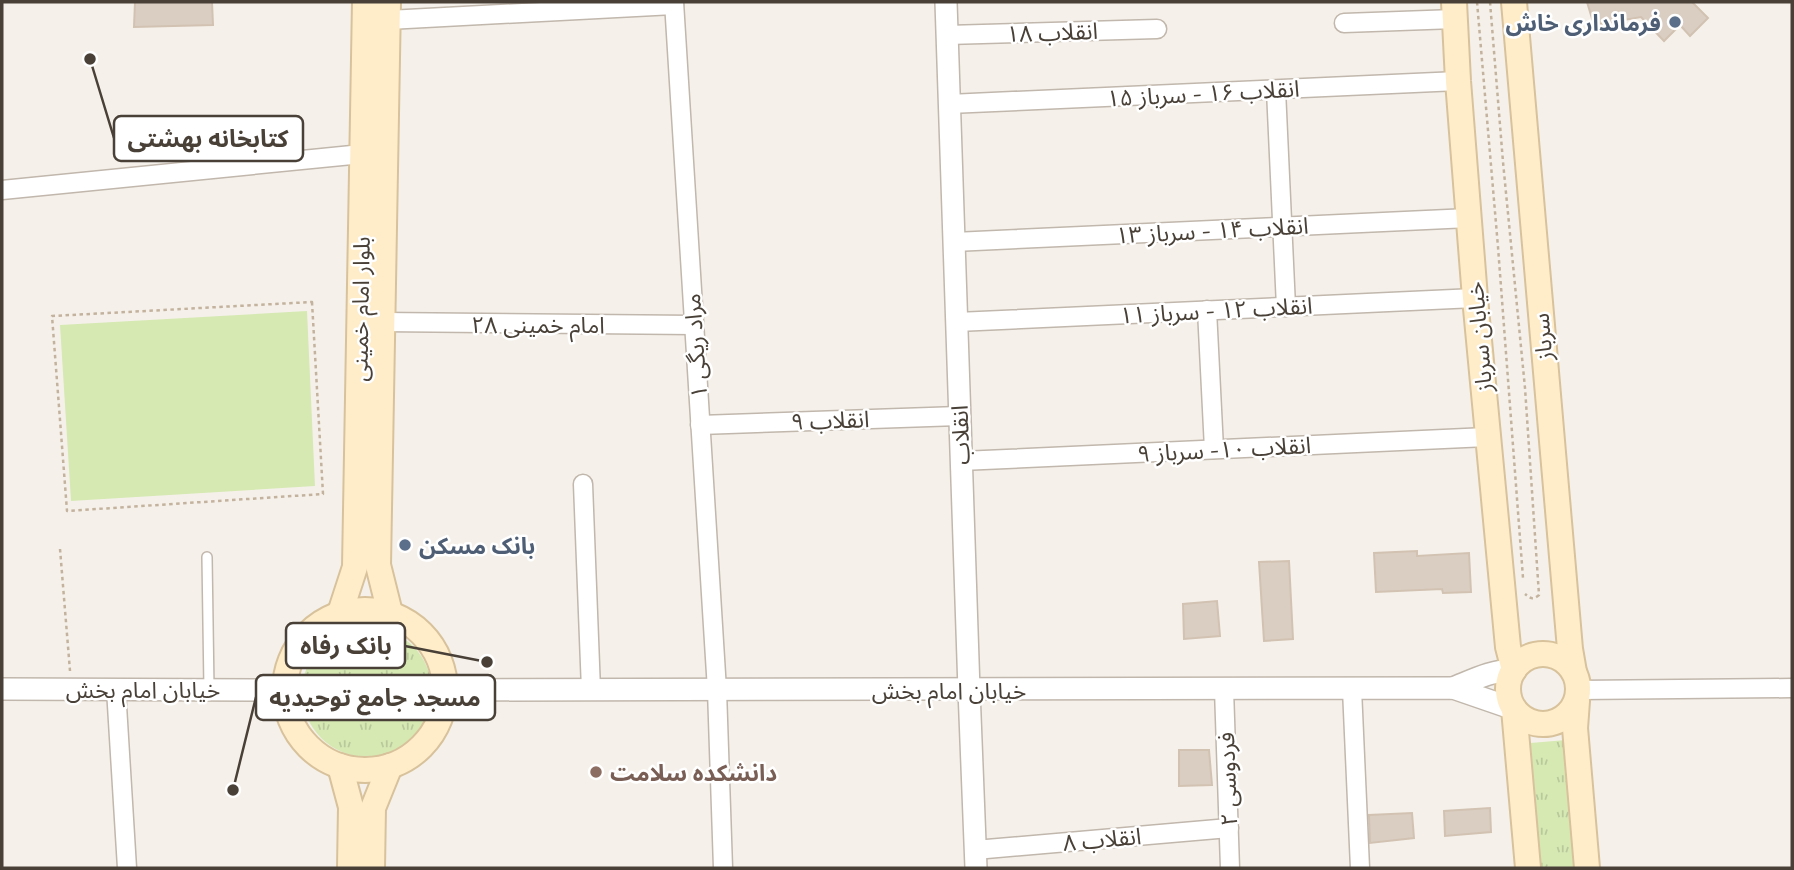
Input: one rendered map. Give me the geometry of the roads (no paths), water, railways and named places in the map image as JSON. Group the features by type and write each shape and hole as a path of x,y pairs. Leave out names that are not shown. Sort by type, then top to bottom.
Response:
{"main road":[{"name":"بلوار امام خمینی","path":"340,613 355,567 365,2"},
{"name":"سرباز","path":"1514,2 1549,419 1576,688 1575,728 1587,868"},
{"name":"خیابان سرباز","path":"1455,10 1458,81 1487,437 1508,647 1514,670"},
{"name":"بلوار امام خمینی","path":"388,11 378,565 390,613"},
{"path":"365,609 390,613 412,625 430,643 441,665 445,690 442,715 430,737 412,755 390,766 365,771 340,766 318,755 300,737 288,715 285,690 288,665 300,642 317,625 340,613 365,609"},
{"path":"1538,654 1562,659 1571,667 1576,688 1572,711 1563,719 1542,725 1522,717 1514,709 1508,688 1514,670 1527,658 1538,654"},
{"path":"1514,709 1528,868"},
{"path":"340,766 351,807 350,868"},
{"path":"372,868 373,808 390,766"}],"street":[{"name":"انقلاب","path":"946,2 976,859"},
{"path":"388,11 674,3"},
{"name":"مراد ریگی ۱","path":"674,3 717,690 723,868"},
{"path":"1344,23 1455,10"},
{"name":"انقلاب ۱۸","path":"947,36 1157,29"},
{"name":"انقلاب ۱۶ - سرباز ۱۵","path":"949,104 1458,81"},
{"path":"1276,90 1286,307"},
{"path":"2,190 362,154"},
{"name":"انقلاب ۱۴ - سرباز ۱۳","path":"954,242 1469,218"},
{"name":"انقلاب ۱۲ - سرباز ۱۱","path":"957,322 1475,298"},
{"path":"1208,310 1214,449"},
{"name":"امام خمینی ۲۸","path":"382,322 694,325"},
{"name":"انقلاب ۹","path":"700,425 960,416"},
{"name":"انقلاب ۱۰- سرباز ۹","path":"961,461 1487,437"},
{"path":"583,484 591,690"},
{"path":"1453,688 1488,674 1514,670"},
{"path":"1453,688 1514,709"},
{"name":"خیابان امام بخش","path":"445,690 1453,688"},
{"path":"1576,688 1792,688"},
{"name":"خیابان امام بخش","path":"2,689 285,690"},
{"path":"116,689 127,868"},
{"name":"فردوسی ۲","path":"1224,689 1230,868"},
{"path":"1352,689 1360,868"},
{"name":"انقلاب ۸","path":"976,859 1229,828"}],"lane":[{"path":"207,558 209,690"}],"place":[{"name":"فرمانداری خاش","path":"1675,22"},
{"name":"کتابخانه بهشتی","path":"90,59"},
{"name":"بانک مسکن","path":"405,545"},
{"name":"بانک رفاه","path":"487,662"},
{"name":"دانشکده سلامت","path":"596,772"},
{"name":"مسجد جامع توحیدیه","path":"233,790"}]}
